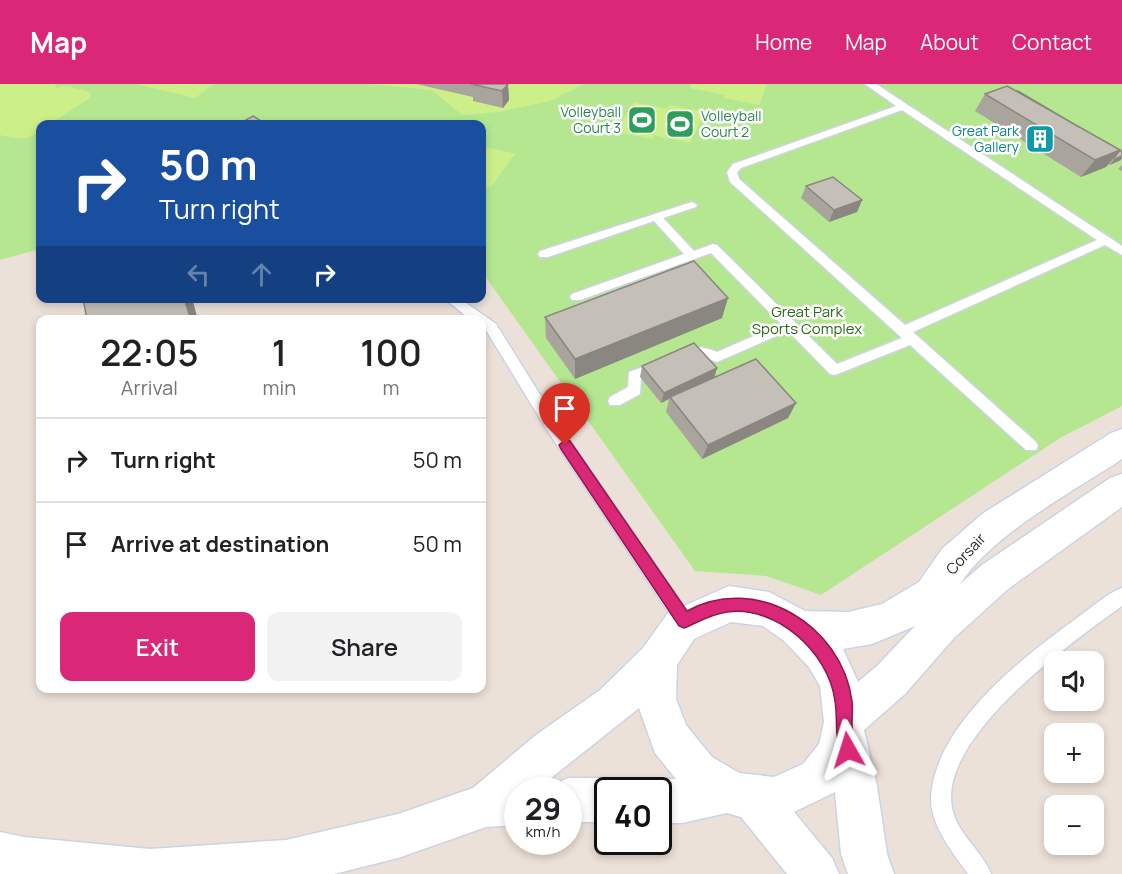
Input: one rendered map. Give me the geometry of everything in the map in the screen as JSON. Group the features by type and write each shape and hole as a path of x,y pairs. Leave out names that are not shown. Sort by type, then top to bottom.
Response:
{"street":[{"name":"Corsair","path":"802,629 848,631 892,619 932,594 955,561 994,525 1122,442"},
{"path":"672,801 741,795 781,798 805,790 824,774 838,753 844,726 891,681 941,625 995,577 1122,488"},
{"path":"816,874 741,795 699,775 675,750 660,721 654,690 658,661 668,639 684,621 705,609 737,605 754,606 779,614 802,629 821,650 836,674 844,701 844,726 856,786 864,854 871,874"},
{"path":"0,855 24,860 150,872 286,863 398,836 502,804 551,750 614,704 658,661"}],"lane":[{"path":"870,84 1122,251"},
{"path":"904,106 737,166 732,172 734,180 1031,446"},
{"path":"544,254 692,205"},
{"path":"656,217 692,256"},
{"path":"576,297 713,248 835,370 1106,240"},
{"path":"457,303 474,315"},
{"path":"486,324 491,327 552,426 684,621"},
{"path":"615,401 635,390 634,376 698,350 717,357 790,325"},
{"path":"981,874 947,824 941,799 943,776 963,739 1014,679 1069,634 1122,596"}],"green space":[{"name":"Great Park Sports Complex","path":"0,84 1122,84 1122,406 1060,438 821,595 766,576 695,571 486,278 486,120 36,120 36,250 0,260"},
{"path":"0,84 55,84 56,88 67,86 91,92 90,98 56,120 36,120 35,134 25,138 0,135"},
{"path":"136,84 214,84 195,98"},
{"path":"368,84 584,84 550,101 499,112 462,115 432,90"},
{"path":"692,84 767,84 759,105 690,88"},
{"path":"634,102 667,109 670,105 705,112 690,143 654,135 652,139 616,132"},
{"path":"486,147 515,154 490,188 486,187"}],"building":[{"path":"471,84 508,84 502,91"},
{"path":"1007,86 1120,150 1095,160 985,94"},
{"path":"253,116 260,120 246,120"},
{"path":"1120,150 1122,156 1115,159 1114,158"},
{"path":"833,177 862,200 834,210 806,186"},
{"path":"694,261 728,298 575,359 545,317"},
{"path":"84,303 186,303 189,315 86,315"},
{"path":"694,343 717,368 664,393 642,366"},
{"path":"756,359 796,403 708,445 670,397"}],"place":[{"name":"Volleyball Court 3","path":"642,120"},
{"name":"Volleyball Court 2","path":"680,124"},
{"name":"Great Park Gallery","path":"1040,139"}],"route":[{"path":"565,445 684,621 705,609 729,604 754,606 779,614 802,629 821,650 836,674 844,701 844,731 848,750"}]}
